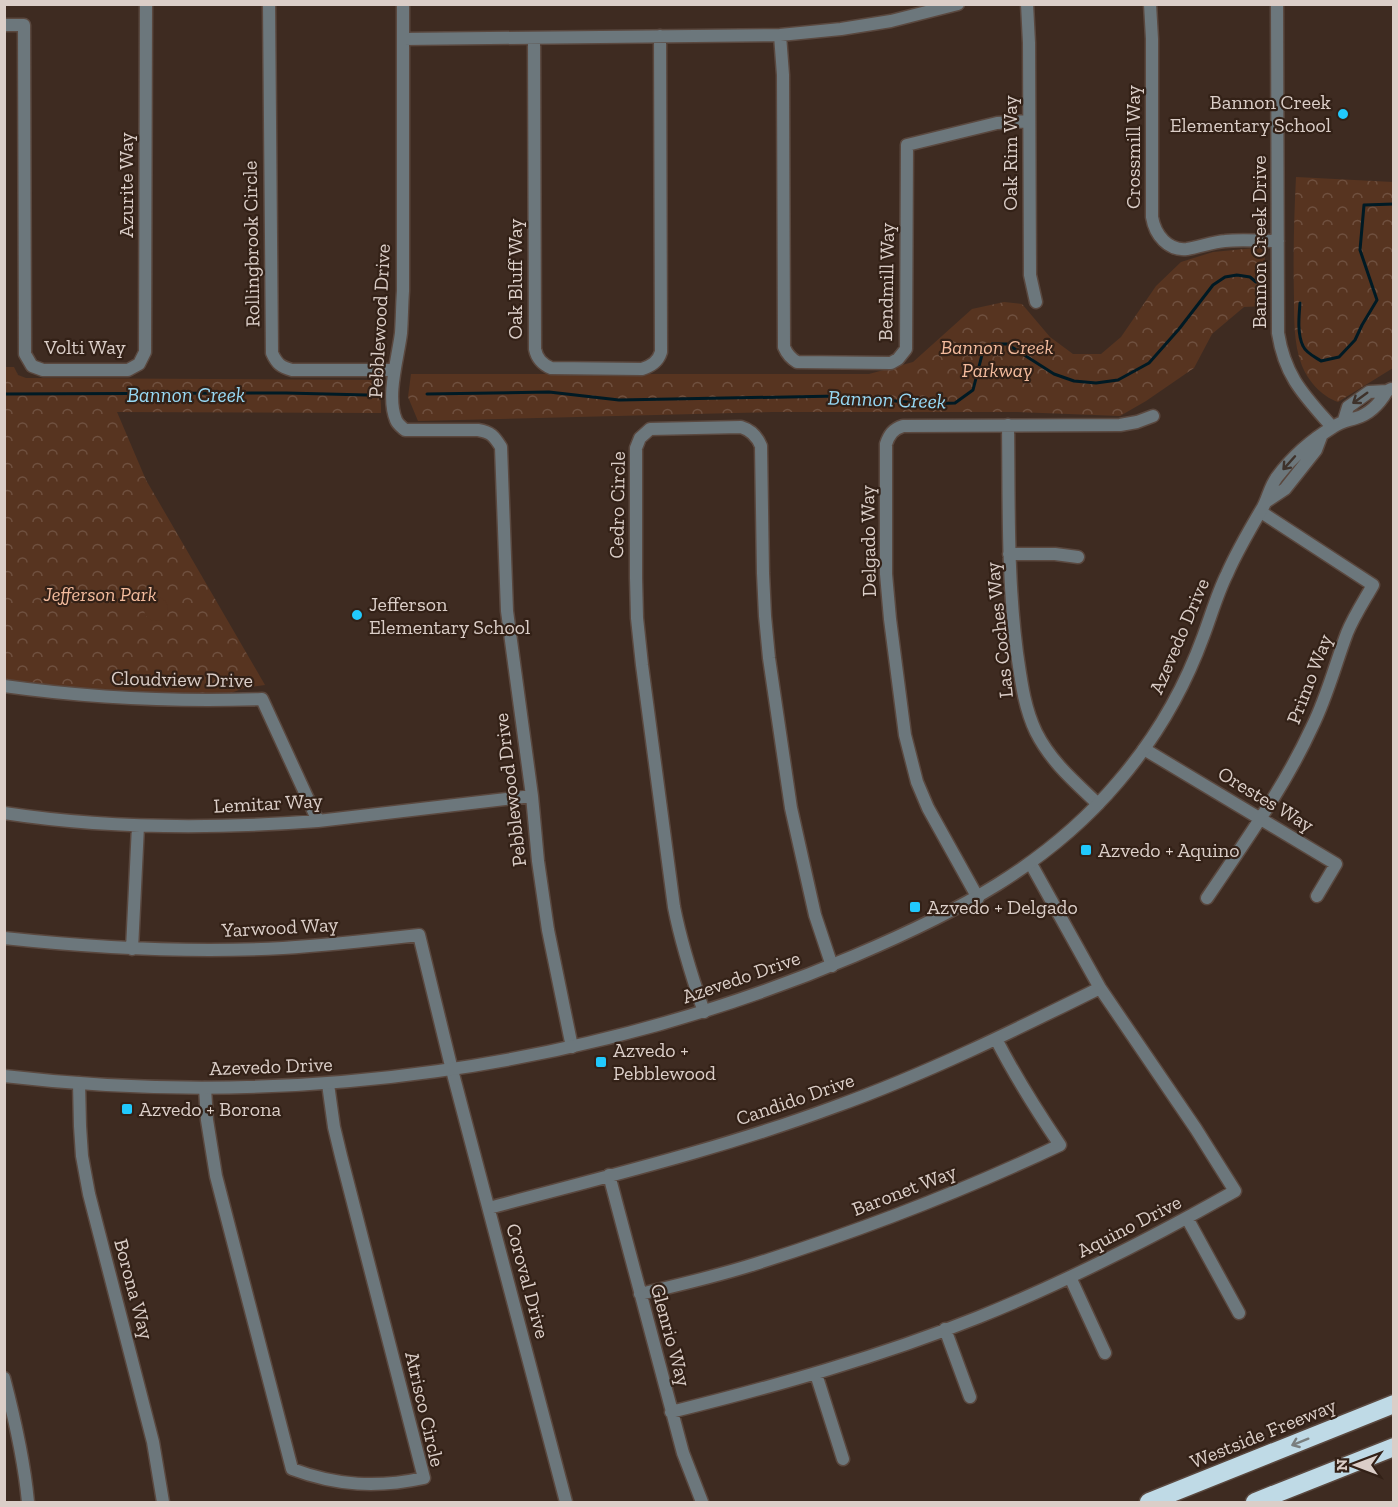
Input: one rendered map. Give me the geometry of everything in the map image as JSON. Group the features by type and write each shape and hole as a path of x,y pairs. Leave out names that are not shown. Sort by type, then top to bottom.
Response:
{"highway":[{"name":"Westside Freeway","path":"1149,1503 1394,1404"},
{"path":"1255,1503 1394,1447"}],"street":[{"name":"Azurite Way","path":"139,364 145,352 146,4"},
{"name":"Rollingbrook Circle","path":"269,4 272,354 278,364 292,370 394,370"},
{"name":"Pebblewood Drive","path":"403,4 403,291 401,333 394,370 394,410 396,421 405,430 478,430 487,432 501,447 507,611 548,930 572,1047"},
{"path":"403,39 780,34 841,29 891,21 958,4"},
{"name":"Oak Rim Way","path":"1027,4 1030,275 1036,302"},
{"name":"Crossmill Way","path":"1150,4 1152,218 1160,238 1180,249 1212,242 1278,241"},
{"name":"Bannon Creek Drive","path":"1277,4 1278,333 1284,362 1290,376 1327,431"},
{"name":"Volti Way","path":"4,25 24,25 24,349 27,359 32,366 43,370 128,370 139,364"},
{"name":"Bendmill Way","path":"780,34 783,75 784,347 787,354 797,362 891,363 898,359 906,349 906,145 997,123 1029,122"},
{"name":"Oak Bluff Way","path":"534,38 534,349 539,361 551,368 642,369 656,362 661,352 660,36"},
{"name":"Azevedo Drive","path":"4,1076 145,1087 260,1087 328,1084 405,1076 521,1058 634,1032 745,998 879,946 978,898 1031,864 1071,831 1120,780 1144,749 1190,670 1224,580 1264,506 1273,481 1309,443 1344,420 1348,407 1369,392 1390,389"},
{"name":"Delgado Way","path":"978,898 928,808 917,782 905,735 886,573 886,444 891,433 903,426 1120,425 1153,416"},
{"name":"Las Coches Way","path":"1008,425 1010,592 1023,691 1029,716 1040,739 1065,773 1098,804"},
{"name":"Cedro Circle","path":"704,1012 680,938 674,907 637,618 636,448 640,438 650,429 748,429 761,446 763,573 769,658 790,808 815,915 832,966"},
{"name":"Primo Way","path":"1207,898 1298,758 1327,692 1348,632 1373,585 1264,506"},
{"path":"1009,554 1078,556"},
{"name":"Cloudview Drive","path":"4,686 98,697 158,700 262,699 318,821"},
{"name":"Orestes Way","path":"1144,749 1336,864 1317,896"},
{"name":"Lemitar Way","path":"4,813 138,826 193,826 318,821 532,796"},
{"path":"132,949 138,826"},
{"name":"Aquino Drive","path":"671,1412 816,1374 915,1341 1070,1277 1135,1246 1235,1191 1196,1129 1100,988 1031,864"},
{"name":"Yarwood Way","path":"4,938 132,949 198,950 282,948 365,942 419,935 452,1070"},
{"name":"Candido Drive","path":"489,1208 713,1147 825,1111 895,1084 996,1039 1100,988"},
{"name":"Baronet Way","path":"640,1294 753,1264 853,1232 951,1194 1060,1145 1024,1091 996,1039"},
{"name":"Coroval Drive","path":"452,1070 566,1503"},
{"name":"Borona Way","path":"79,1083 81,1146 89,1194 153,1442 164,1503"},
{"name":"Atrisco Circle","path":"205,1088 209,1138 216,1176 292,1469 328,1480 361,1485 383,1485 424,1478 341,1156 328,1084"},
{"name":"Glenrio Way","path":"609,1175 671,1412 683,1453 702,1503"},
{"path":"1187,1218 1239,1313"},
{"path":"1070,1277 1105,1353"},
{"path":"945,1329 970,1397"},
{"path":"816,1374 843,1459"},
{"path":"4,1378 17,1427 28,1503"}],"green space":[{"path":"1296,177 1393,182 1393,368 1338,402 1320,392 1311,381 1301,363 1297,348 1294,322"},
{"name":"Bannon Creek Parkway","path":"1265,247 1264,306 1244,307 1212,334 1194,368 1120,416 1017,412 772,412 418,421 408,397 411,374 869,374 913,362 972,309 1004,302 1022,304 1050,337 1073,354 1101,354 1121,337 1156,286 1181,262 1213,252"},
{"name":"Jefferson Park","path":"5,367 14,367 18,375 26,378 373,380 381,400 381,413 117,412 146,480 265,685 244,688 231,693 179,694 82,689 5,679"},
{"path":"156,597 165,600 168,609 165,618 156,621 147,618 144,609 147,600"}],"waterway":[{"name":"Bannon Creek","path":"1300,303 1299,331 1304,348 1321,361 1339,357 1355,340 1377,300 1360,250 1364,205 1394,204"},
{"name":"Bannon Creek","path":"427,394 549,392 619,400 838,396 930,404 955,403 973,390 983,351 992,344 1007,344 1054,374 1074,381 1096,383 1118,380 1149,363 1213,285 1225,277 1237,275 1250,277 1256,282"},
{"name":"Bannon Creek","path":"4,394 367,395"}],"place":[{"name":"Bannon Creek Elementary School","path":"1343,114"},
{"name":"Jefferson Elementary School","path":"357,615"},
{"name":"Azvedo + Aquino","path":"1086,850"},
{"name":"Azvedo + Delgado","path":"915,907"},
{"name":"Azvedo + Pebblewood","path":"601,1062"},
{"name":"Azvedo + Borona","path":"127,1109"}]}
